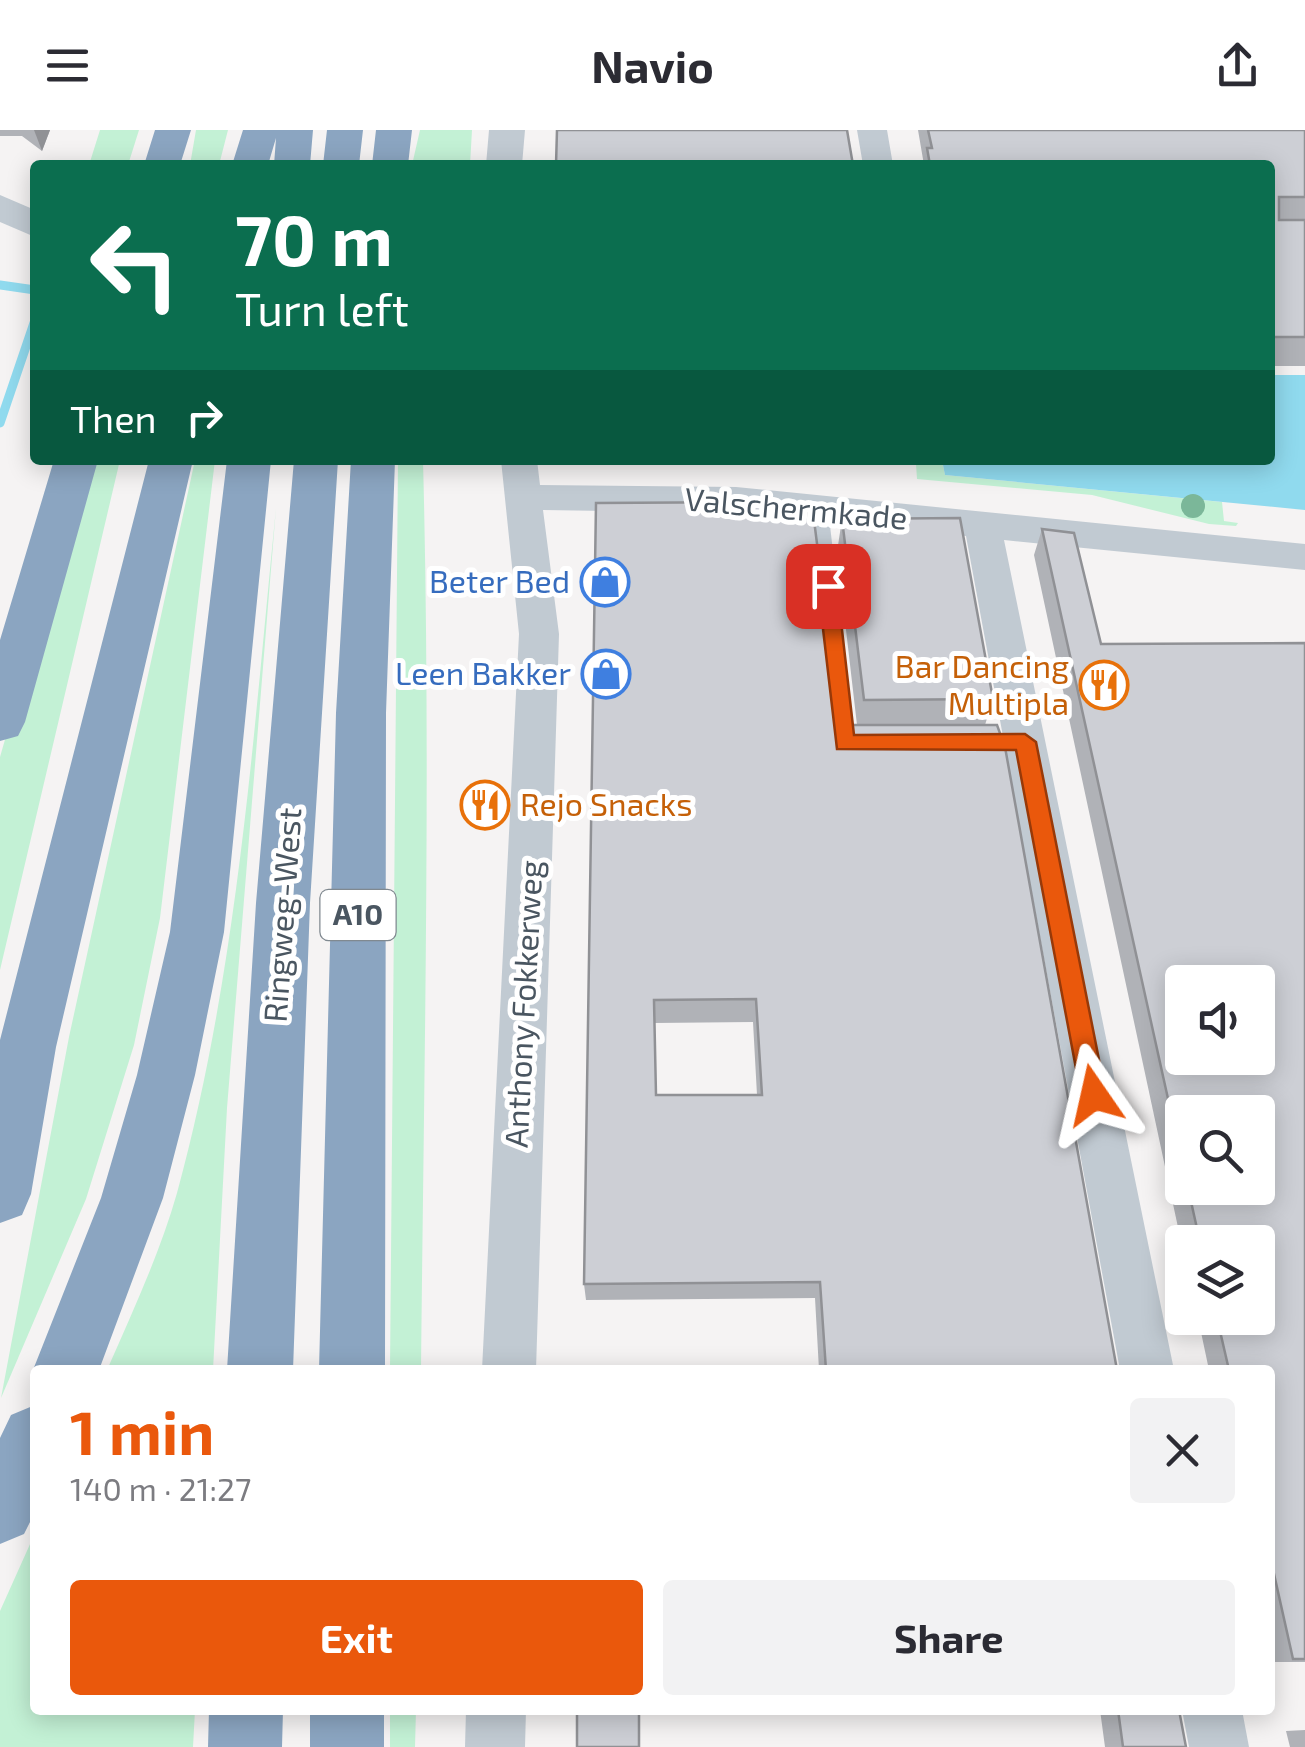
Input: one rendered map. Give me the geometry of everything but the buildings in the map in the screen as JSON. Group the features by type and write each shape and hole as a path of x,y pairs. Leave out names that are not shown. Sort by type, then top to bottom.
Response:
{"highway":[{"path":"164,160 175,130"},
{"path":"173,160 175,130"},
{"path":"251,160 260,130"},
{"path":"292,160 295,130"},
{"path":"342,160 345,130"},
{"path":"391,160 394,130"},
{"path":"0,722 75,465"},
{"path":"143,465 156,517"},
{"path":"0,1194 26,1047 170,465"},
{"path":"68,1365 132,1198 166,1074 197,932 248,465"},
{"name":"Ringweg-West","path":"260,1365 283,903 316,465"},
{"name":"A10","path":"352,1365 361,733 372,465"},
{"path":"0,1510 30,1449"},
{"path":"245,1747 246,1715"},
{"path":"346,1747 347,1715"}],"street":[{"path":"504,160 507,130"},
{"path":"872,130 877,160"},
{"name":"Valschermkade","path":"522,479 1305,557"},
{"name":"Anthony Fokkerweg","path":"508,1365 539,634 522,479"},
{"path":"983,526 1016,742 1146,1365"},
{"path":"495,1747 496,1715"},
{"path":"1213,1715 1219,1747"}],"lane":[{"path":"818,508 845,743 881,743"}],"green space":[{"path":"100,130 139,130 130,160 91,160"},
{"path":"196,130 228,130 220,160 191,160"},
{"path":"420,130 472,130 470,160 413,160"},
{"path":"84,465 119,465 0,970 0,757"},
{"path":"194,465 214,465 160,918 134,1045 86,1199 1,1398 69,1037"},
{"path":"398,465 423,465 427,801 421,1365 390,1365"},
{"path":"916,465 943,465 945,475 1222,502 1224,521 1238,523 1209,524 1092,495 917,479"},
{"path":"276,508 227,1108 213,1365 109,1365 170,1215 198,1109 229,938 251,767"},
{"path":"30,1544 30,1715 195,1715 193,1747 0,1747 0,1611"},
{"path":"390,1715 416,1715 415,1747 390,1747"}],"water":[{"path":"1275,375 1305,375 1305,510 945,475 943,465 1275,465"}],"waterway":[{"path":"0,285 30,289"},
{"path":"0,423 30,335"}],"place":[{"name":"Beter Bed","path":"605,582"},
{"name":"Leen Bakker","path":"606,674"},
{"name":"Bar Dancing Multipla","path":"1104,685"},
{"name":"Rejo Snacks","path":"485,805"}],"route":[{"path":"828,586 833,663 845,743 1025,742 1094,1095"}]}
